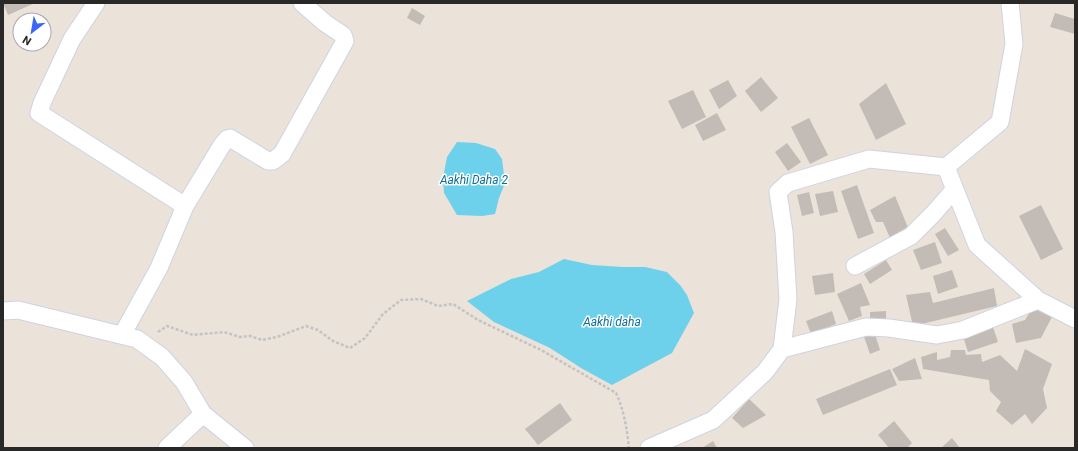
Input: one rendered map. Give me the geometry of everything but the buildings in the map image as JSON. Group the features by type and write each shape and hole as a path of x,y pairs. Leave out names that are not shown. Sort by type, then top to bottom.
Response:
{"street":[{"path":"96,3 72,39 42,103 39,114 185,206"},
{"path":"130,337 185,206 227,138 230,138 268,161 273,161 282,154 345,41 343,35 325,23 302,3"},
{"path":"649,448 713,420 765,372 782,349 788,299 784,232 778,192 788,183 869,159 946,167 1000,122 1014,44 1010,3"},
{"path":"946,167 977,245 1038,300 1075,319"},
{"path":"855,266 911,236 954,190"},
{"path":"782,349 866,327 889,328 937,335 963,330 1038,300"},
{"path":"3,311 18,310 130,337 162,357 184,382 203,414 245,448"},
{"path":"167,448 203,414"}],"path":[{"path":"130,337 158,332 167,326 193,335 224,332 240,337 250,336 262,340 277,337 306,326 318,330 333,341 350,348 365,338 383,314 401,300 421,299 438,306 453,304 478,320 541,350 616,393 621,403 626,422 629,448"}],"water":[{"name":"Aakhi Daha 2","path":"457,142 476,143 495,149 502,159 505,183 495,214 482,216 457,215 444,193 443,178 447,157"},
{"name":"Aakhi daha","path":"564,259 592,265 645,267 667,272 680,285 687,295 694,313 672,353 612,385 581,368 550,348 494,322 467,301 511,279 539,272"}]}
